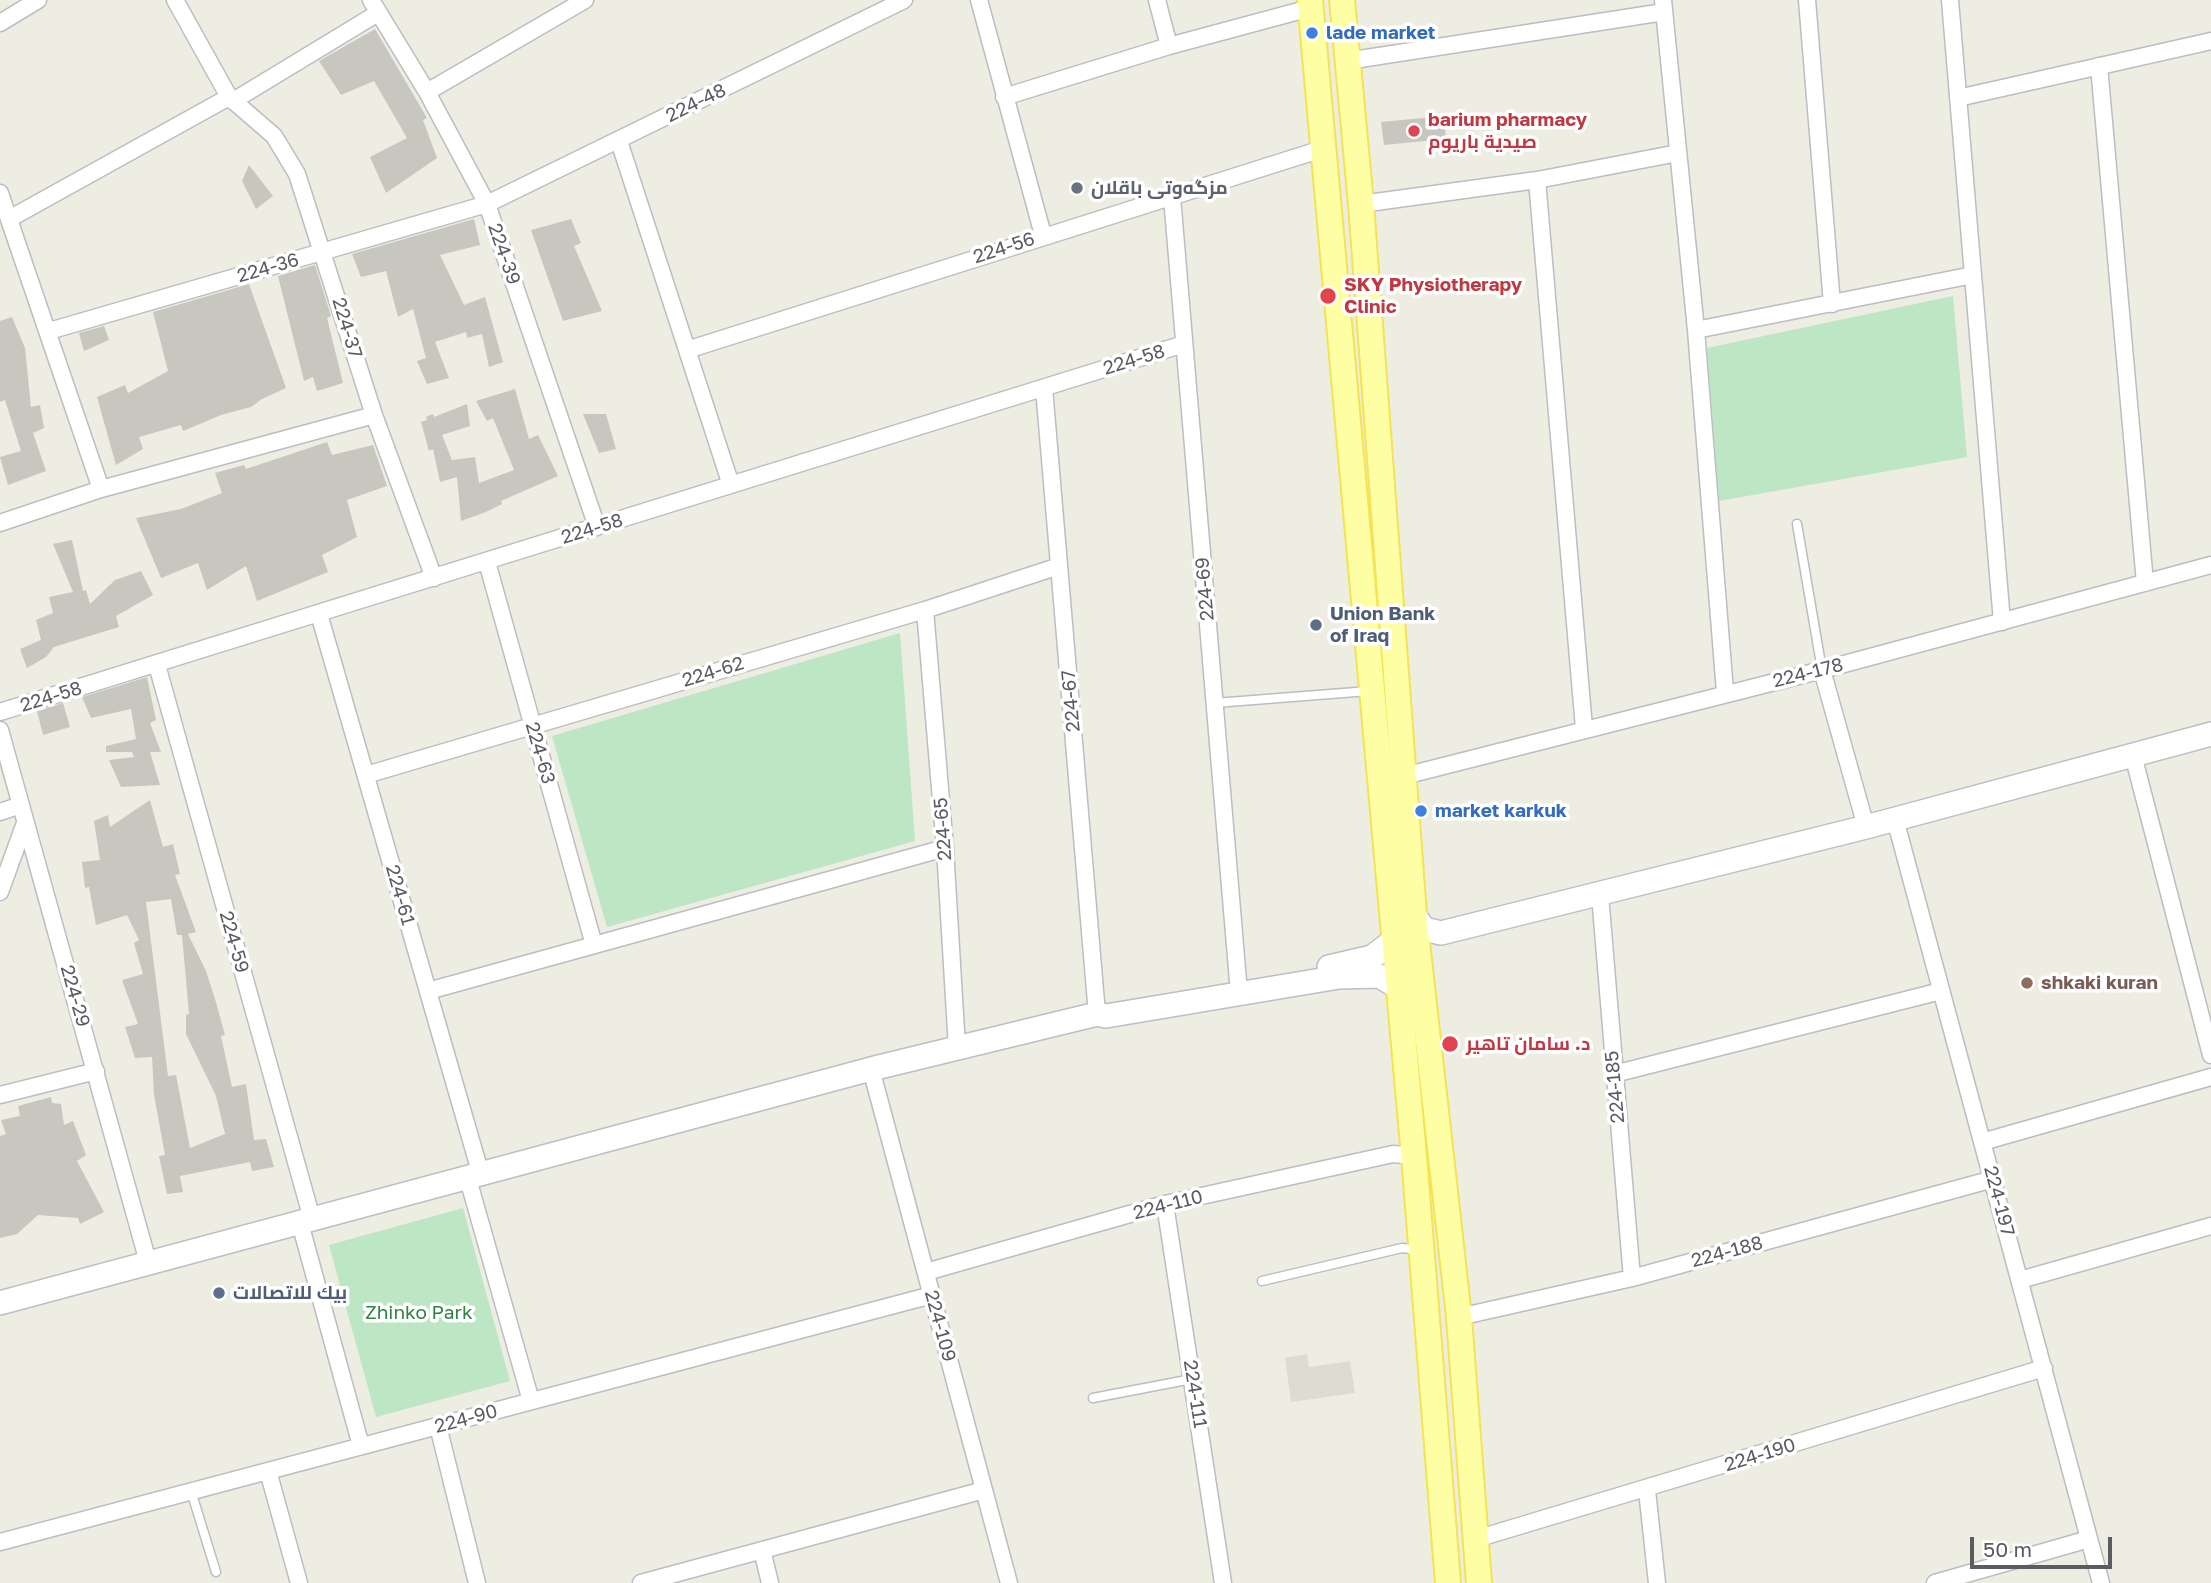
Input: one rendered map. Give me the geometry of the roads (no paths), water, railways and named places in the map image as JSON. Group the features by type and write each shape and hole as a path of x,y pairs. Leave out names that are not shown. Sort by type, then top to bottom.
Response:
{"main road":[{"path":"1342,0 1361,204 1414,915 1459,1317 1479,1583"},
{"path":"1310,4 1414,1156 1448,1583"},
{"path":"1340,353 1371,344"}],"street":[{"path":"0,23 38,0"},
{"path":"176,0 231,99"},
{"path":"427,92 554,7 585,0"},
{"name":"224-48","path":"487,204 904,0"},
{"path":"979,0 1043,235"},
{"path":"1157,0 1169,46"},
{"path":"1807,0 1832,304"},
{"path":"1950,0 2002,622"},
{"path":"1004,97 1310,4"},
{"path":"9,219 231,99 374,6"},
{"name":"224-39","path":"374,6 427,92 487,204 597,527"},
{"path":"1347,61 1664,6 1696,330 1725,692"},
{"path":"1958,98 2211,41"},
{"path":"2099,66 2145,583"},
{"name":"224-37","path":"231,99 274,135 297,174 374,415 434,578"},
{"path":"619,141 731,485"},
{"name":"224-56","path":"687,350 1043,235 1322,149"},
{"path":"1361,204 1537,180 1678,153"},
{"path":"1537,180 1584,728"},
{"path":"0,193 50,331 102,489"},
{"name":"224-69","path":"1172,197 1238,981"},
{"name":"224-36","path":"50,331 487,204"},
{"path":"1696,330 1973,275"},
{"name":"224-58","path":"0,712 1184,344"},
{"name":"224-67","path":"1044,388 1097,1014"},
{"path":"0,523 102,489 374,415"},
{"name":"224-63","path":"487,562 594,945"},
{"name":"224-178","path":"1404,776 1725,692 1822,670 2211,565"},
{"name":"224-62","path":"366,775 925,610 1059,566"},
{"name":"224-65","path":"925,610 945,848 957,1048"},
{"name":"224-61","path":"319,614 428,991 531,1401"},
{"name":"224-59","path":"157,664 306,1221 361,1446"},
{"path":"1822,670 1866,827"},
{"name":"224-29","path":"0,730 149,1262"},
{"path":"1414,915 1424,929 1441,933 1866,827 2211,734"},
{"path":"2133,755 2211,1055"},
{"path":"0,813 21,805"},
{"name":"224-197","path":"1895,819 2101,1583"},
{"path":"0,892 25,823"},
{"path":"428,991 945,848"},
{"name":"224-185","path":"1600,895 1632,1278"},
{"path":"1420,966 1426,947 1441,933"},
{"path":"1097,1014 1105,1007 1357,961 1372,957 1393,941"},
{"path":"0,1303 870,1069 1097,1014 1106,1016 1339,977 1379,975 1398,986"},
{"path":"1614,1074 1941,991"},
{"name":"224-109","path":"870,1069 1009,1583"},
{"path":"0,1095 96,1071"},
{"path":"1982,1142 2211,1077"},
{"name":"224-110","path":"926,1272 1165,1204 1393,1154 1414,1156"},
{"name":"224-188","path":"1459,1317 1632,1278 1993,1179"},
{"name":"224-111","path":"1165,1204 1223,1583"},
{"path":"2020,1280 2211,1226"},
{"name":"224-90","path":"0,1542 932,1295"},
{"name":"224-190","path":"1476,1539 1647,1490 2044,1368"},
{"path":"438,1426 477,1583"},
{"path":"268,1471 299,1583"},
{"path":"641,1583 984,1490"},
{"path":"1647,1490 1657,1583"},
{"path":"1935,1583 2089,1539"},
{"path":"762,1550 770,1583"}],"lane":[{"path":"1797,524 1822,670"},
{"path":"1214,703 1370,691"},
{"path":"1262,1282 1402,1248 1421,1250"},
{"path":"1093,1398 1192,1379"},
{"path":"191,1491 216,1573"}],"place":[{"name":"lade market","path":"1312,33"},
{"name":"barium pharmacy صيدية باريوم","path":"1414,131"},
{"name":"مزگه‌وتی باقلان","path":"1077,188"},
{"name":"SKY Physiotherapy Clinic","path":"1328,296"},
{"name":"Union Bank of Iraq","path":"1316,625"},
{"name":"market karkuk","path":"1421,811"},
{"name":"shkaki kuran","path":"2027,983"},
{"name":"د. سامان تاهیر","path":"1450,1044"},
{"name":"بيك للاتصالات","path":"219,1293"}],"park label":[{"name":"Zhinko Park","path":"419,1313"}]}
